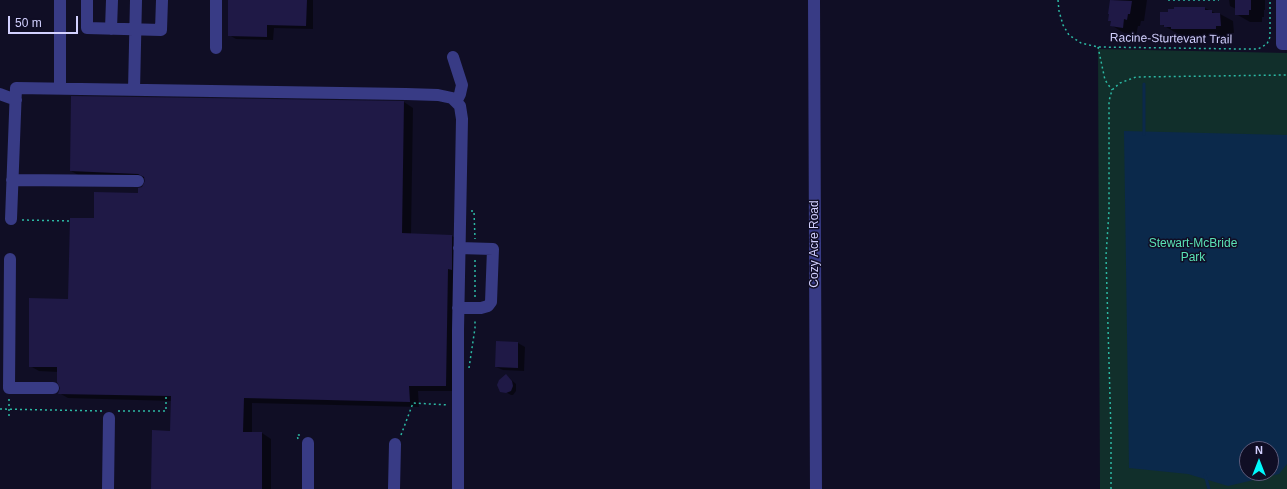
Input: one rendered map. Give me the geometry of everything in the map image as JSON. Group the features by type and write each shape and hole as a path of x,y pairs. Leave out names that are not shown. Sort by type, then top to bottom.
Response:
{"street":[{"path":"60,0 60,88"},
{"path":"87,0 87,28 162,30 162,0"},
{"path":"111,29 112,0"},
{"path":"134,90 136,0"},
{"path":"216,0 216,48"},
{"name":"Cozy Acre Road","path":"814,0 816,489"},
{"path":"1282,0 1284,44"},
{"path":"453,58 462,85 456,102"},
{"path":"11,220 16,88 438,95 452,98 460,106 462,119 458,308 458,489"},
{"path":"0,94 16,100"},
{"path":"12,180 138,181"},
{"path":"458,308 488,306 491,302 493,249 460,248"},
{"path":"10,259 9,388 53,388"},
{"path":"108,489 110,413"},
{"path":"394,489 398,441"},
{"path":"308,443 308,489"}],"path":[{"name":"Racine-Sturtevant Trail","path":"1058,0 1059,11 1064,26 1069,35 1081,43 1098,47 1258,49 1267,44 1270,37 1270,0"},
{"path":"1168,0 1219,0"},
{"path":"1098,47 1105,80 1112,90"},
{"path":"1111,489 1111,433 1106,256 1109,211 1109,101 1112,90 1120,83 1136,78 1287,75"},
{"path":"458,369 469,369 475,328 476,249 474,211 460,211"},
{"path":"11,220 70,221"},
{"path":"9,388 9,416"},
{"path":"0,409 110,413 166,411 166,396"},
{"path":"398,441 413,403 458,405"}],"green space":[{"name":"Stewart-McBride Park","path":"1098,49 1287,53 1287,489 1100,489"}],"water":[{"name":"Stewart-McBride Park","path":"1124,131 1287,135 1287,464 1279,474 1279,441 1239,441 1239,481 1249,481 1228,486 1188,474 1129,468"}],"building":[{"path":"228,0 307,0 306,26 267,25 267,37 228,36"},
{"path":"1110,0 1132,1 1130,14 1128,14 1127,20 1124,19 1123,28 1110,26 1111,21 1108,21 1108,14"},
{"path":"1235,0 1251,0 1251,10 1249,10 1249,15 1235,15"},
{"path":"1174,7 1205,7 1205,10 1212,10 1212,13 1220,13 1221,26 1216,26 1216,29 1171,29 1171,27 1164,27 1164,25 1160,25 1160,12 1168,12 1168,9 1174,9"},
{"path":"71,96 404,101 402,233 452,235 452,270 448,269 446,386 409,386 410,402 244,398 243,432 262,432 262,489 151,489 152,430 170,431 171,396 58,394 60,388 57,382 57,367 29,367 29,298 68,299 70,218 94,218 94,192 138,193 138,188 142,187 145,181 144,177 138,174 70,171"},
{"path":"496,341 518,342 518,368 495,367"},
{"path":"506,374 512,381 513,386 511,391 506,393 500,392 497,385 499,380"}],"waterway":[{"path":"1144,84 1144,134"},
{"path":"1205,475 1209,489"}]}
